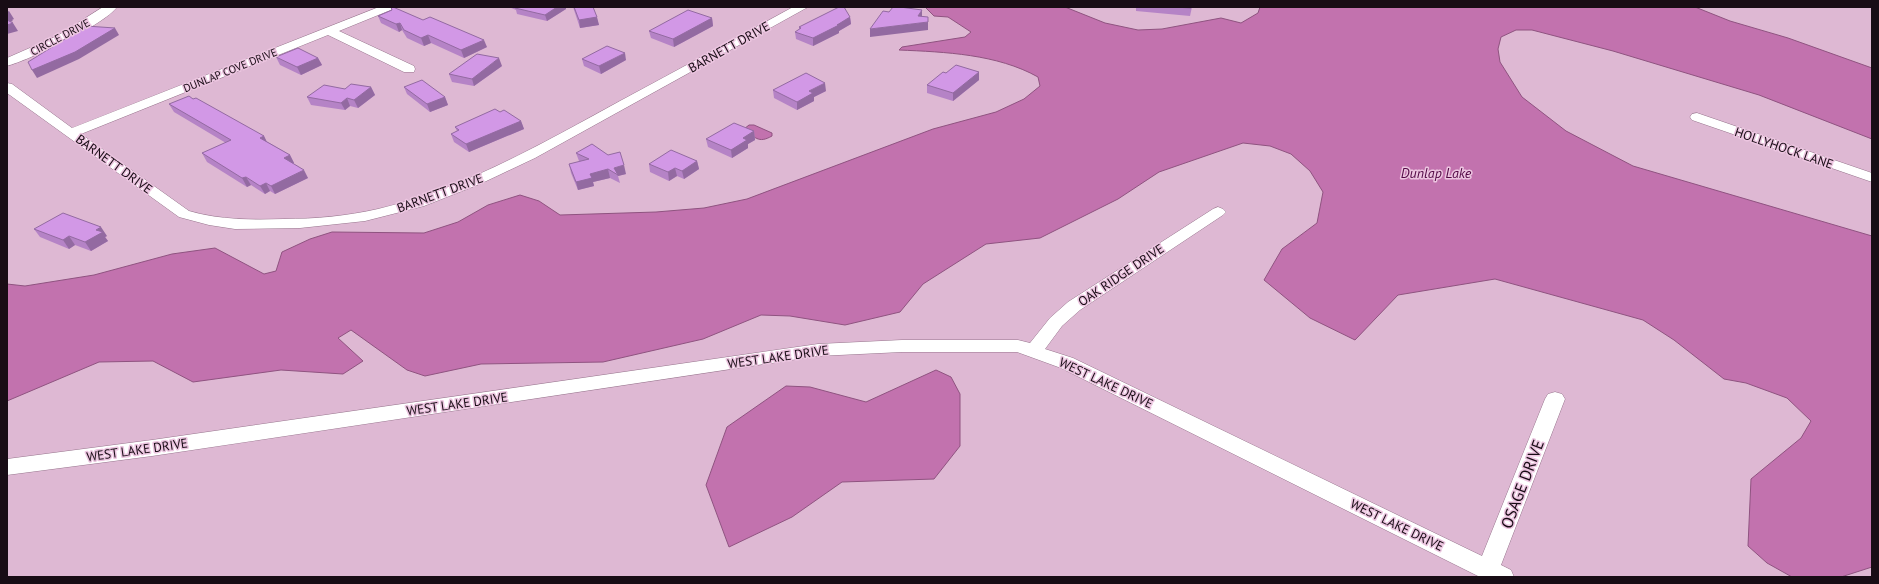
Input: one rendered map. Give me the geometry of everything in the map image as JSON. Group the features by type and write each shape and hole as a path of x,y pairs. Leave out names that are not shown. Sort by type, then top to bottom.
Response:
{"street":[{"name":"CIRCLE DRIVE","path":"7,62 48,45 82,26 111,7"},
{"name":"DUNLAP COVE DRIVE","path":"71,133 389,7"},
{"name":"BARNETT DRIVE","path":"7,87 184,214 202,220 227,224 297,224 389,212 450,192 481,179 651,90 802,7"},
{"path":"329,31 409,69"},
{"name":"HOLLYHOCK LANE","path":"1697,117 1872,178"},
{"name":"OAK RIDGE DRIVE","path":"1034,351 1056,322 1074,306 1218,212"},
{"name":"WEST LAKE DRIVE","path":"7,467 160,447 818,350 902,346 1018,346 1067,363 1496,573"},
{"name":"OSAGE DRIVE","path":"1496,573 1555,399"}],"water":[{"name":"Dunlap Lake","path":"925,7 1065,7 1105,23 1138,30 1162,29 1221,18 1241,23 1258,13 1260,7 1695,7 1730,21 1788,38 1872,68 1872,139 1759,95 1613,51 1532,30 1516,30 1501,37 1498,49 1500,62 1522,97 1566,131 1633,166 1872,236 1872,567 1841,577 1792,577 1767,563 1748,546 1751,479 1801,438 1811,421 1787,398 1746,383 1724,379 1674,340 1643,320 1495,279 1398,295 1355,340 1310,318 1264,280 1282,249 1317,223 1323,192 1310,171 1291,154 1270,146 1243,143 1159,172 1118,199 1040,238 986,244 923,284 900,312 845,325 790,316 761,315 703,339 603,362 481,364 425,376 407,370 351,330 338,338 363,361 343,374 281,370 193,382 153,361 99,362 7,401 7,284 25,286 94,275 172,254 215,248 264,274 276,271 282,252 310,239 332,232 424,233 458,222 488,205 520,195 539,201 560,215 656,212 704,208 747,199 933,129 996,112 1024,99 1040,86 1038,77 1005,63 952,53 899,50 902,47 965,37 971,32 948,17 934,16"},
{"path":"749,125 754,125 772,133 772,136 763,139 754,137 744,129"},
{"path":"936,370 951,377 960,394 960,446 934,479 842,482 792,517 729,547 706,485 727,427 786,386 810,387 866,402"}],"building":[{"path":"391,7 423,20 430,17 484,40 461,50 428,35 421,38 404,30 400,23 396,24 378,16 392,10"},
{"path":"557,7 545,15 515,8"},
{"path":"574,7 593,7 597,17 579,20"},
{"path":"839,7 844,7 850,17 837,25 839,25 813,38 795,32 801,28 799,27"},
{"path":"893,7 922,10 918,16 928,17 928,22 870,29 883,11 889,12"},
{"path":"688,10 712,18 673,39 649,31"},
{"path":"7,20 13,23 7,25"},
{"path":"86,26 115,28 75,52 32,70 28,62"},
{"path":"607,46 625,53 599,66 582,59"},
{"path":"298,48 318,58 297,67 276,57"},
{"path":"477,54 499,58 472,79 449,74"},
{"path":"956,65 979,72 953,93 927,85 943,72 946,73"},
{"path":"806,73 825,83 809,91 813,93 797,102 773,90"},
{"path":"422,80 445,97 427,104 404,87"},
{"path":"351,84 371,87 354,100 347,98 341,103 307,97 324,85 345,89"},
{"path":"189,96 193,99 196,98 264,136 260,138 290,155 284,158 304,170 271,186 266,183 260,186 246,177 242,178 202,153 231,140 169,104"},
{"path":"495,109 500,112 504,110 521,121 466,144 451,134 459,130 455,127"},
{"path":"734,123 754,131 743,138 747,140 731,150 706,139"},
{"path":"592,144 608,155 620,152 624,165 614,168 618,175 608,169 590,174 592,178 576,182 569,164 589,159 576,153"},
{"path":"671,150 697,161 682,171 675,168 668,172 649,164"},
{"path":"63,213 101,227 96,230 103,232 85,242 69,236 63,240 34,229"}]}
